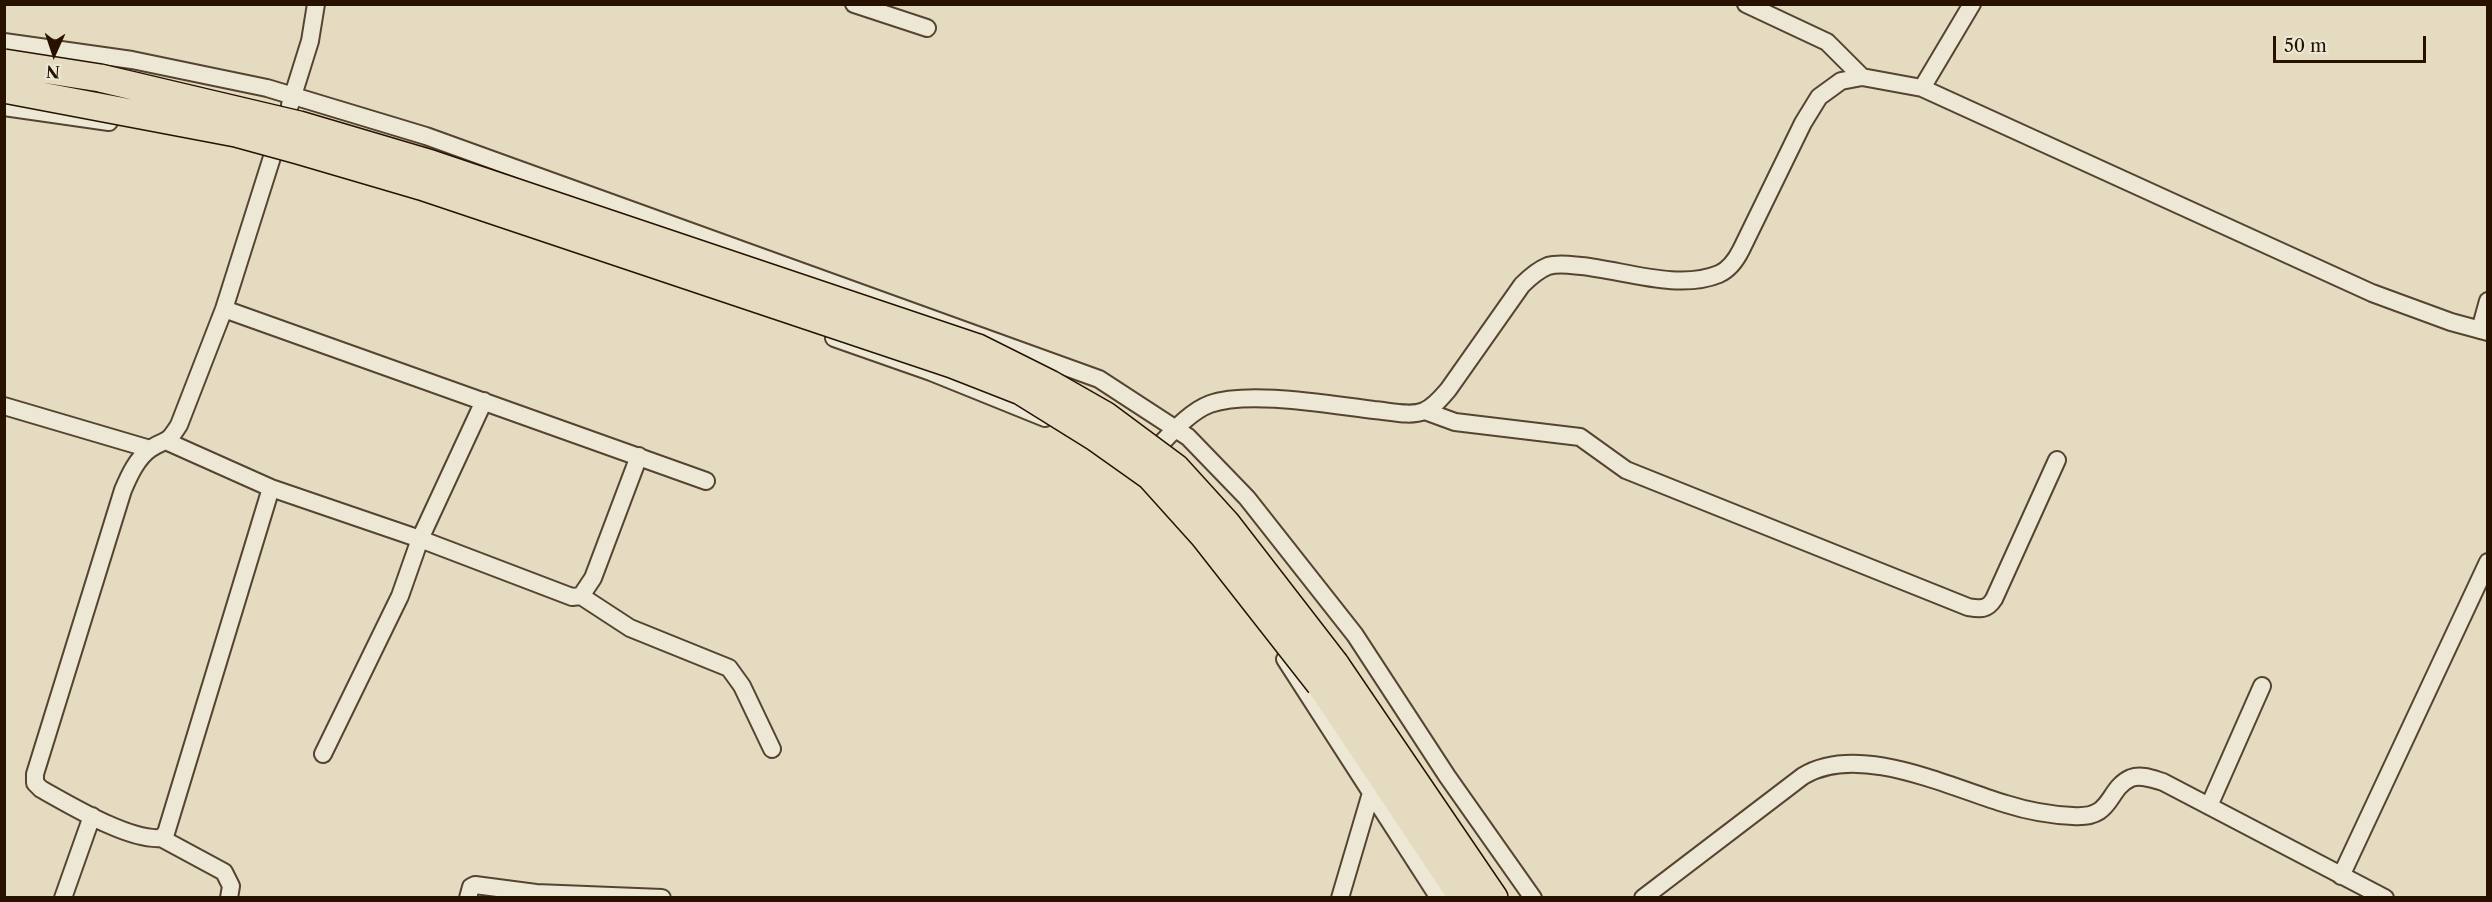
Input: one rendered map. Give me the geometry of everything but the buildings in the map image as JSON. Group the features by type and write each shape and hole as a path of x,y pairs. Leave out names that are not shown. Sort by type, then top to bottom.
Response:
{"highway":[{"path":"4,63 100,78 310,128 431,164 978,348 1050,384 1106,416 1176,468 1226,523 1328,674 1494,897"},
{"path":"4,89 236,133 420,186 941,360 1021,392 1095,437 1150,476 1328,674 1463,897"}],"street":[{"path":"229,897 231,886 224,872 161,838 145,837 92,816 41,789 35,783 35,774 129,475 150,449 168,442 178,425 224,309 310,41 316,4"},
{"path":"854,4 927,28"},
{"path":"1746,4 1827,42 1862,77"},
{"path":"1922,88 1972,4"},
{"path":"4,42 132,60 267,88 426,136 1099,379 1178,429 1247,498 1355,635 1447,776 1533,897"},
{"path":"1425,411 1435,405 1448,390 1522,285 1533,274 1549,266 1575,265 1667,279 1694,279 1720,273 1733,264 1803,123 1819,97 1841,81 1862,77 1922,88 2372,293 2484,331 2487,301"},
{"path":"4,107 188,135 411,193 931,372 1048,419 1131,473 1195,538 1281,653 1439,897"},
{"path":"224,309 706,481"},
{"path":"1131,473 1178,429 1210,404 1267,398 1395,412 1425,411 1455,422 1580,437 1626,470 1968,607 1982,610 1994,599 2057,460"},
{"path":"323,754 400,596 420,539 484,401"},
{"path":"4,406 150,449"},
{"path":"168,442 271,488 420,539 559,594 572,597 581,596 630,628 729,668 742,686 772,749"},
{"path":"581,596 593,578 639,456"},
{"path":"161,838 169,826 271,488"},
{"path":"2341,876 2487,562"},
{"path":"2209,806 2262,686"},
{"path":"1643,897 1803,776 1817,768 1831,764 1875,765 2046,813 2090,816 2101,811 2124,784 2141,777 2163,782 2385,897"},
{"path":"1340,897 1371,793"},
{"path":"63,897 92,816"},
{"path":"468,897 471,887 475,885 536,893 662,897"}]}
